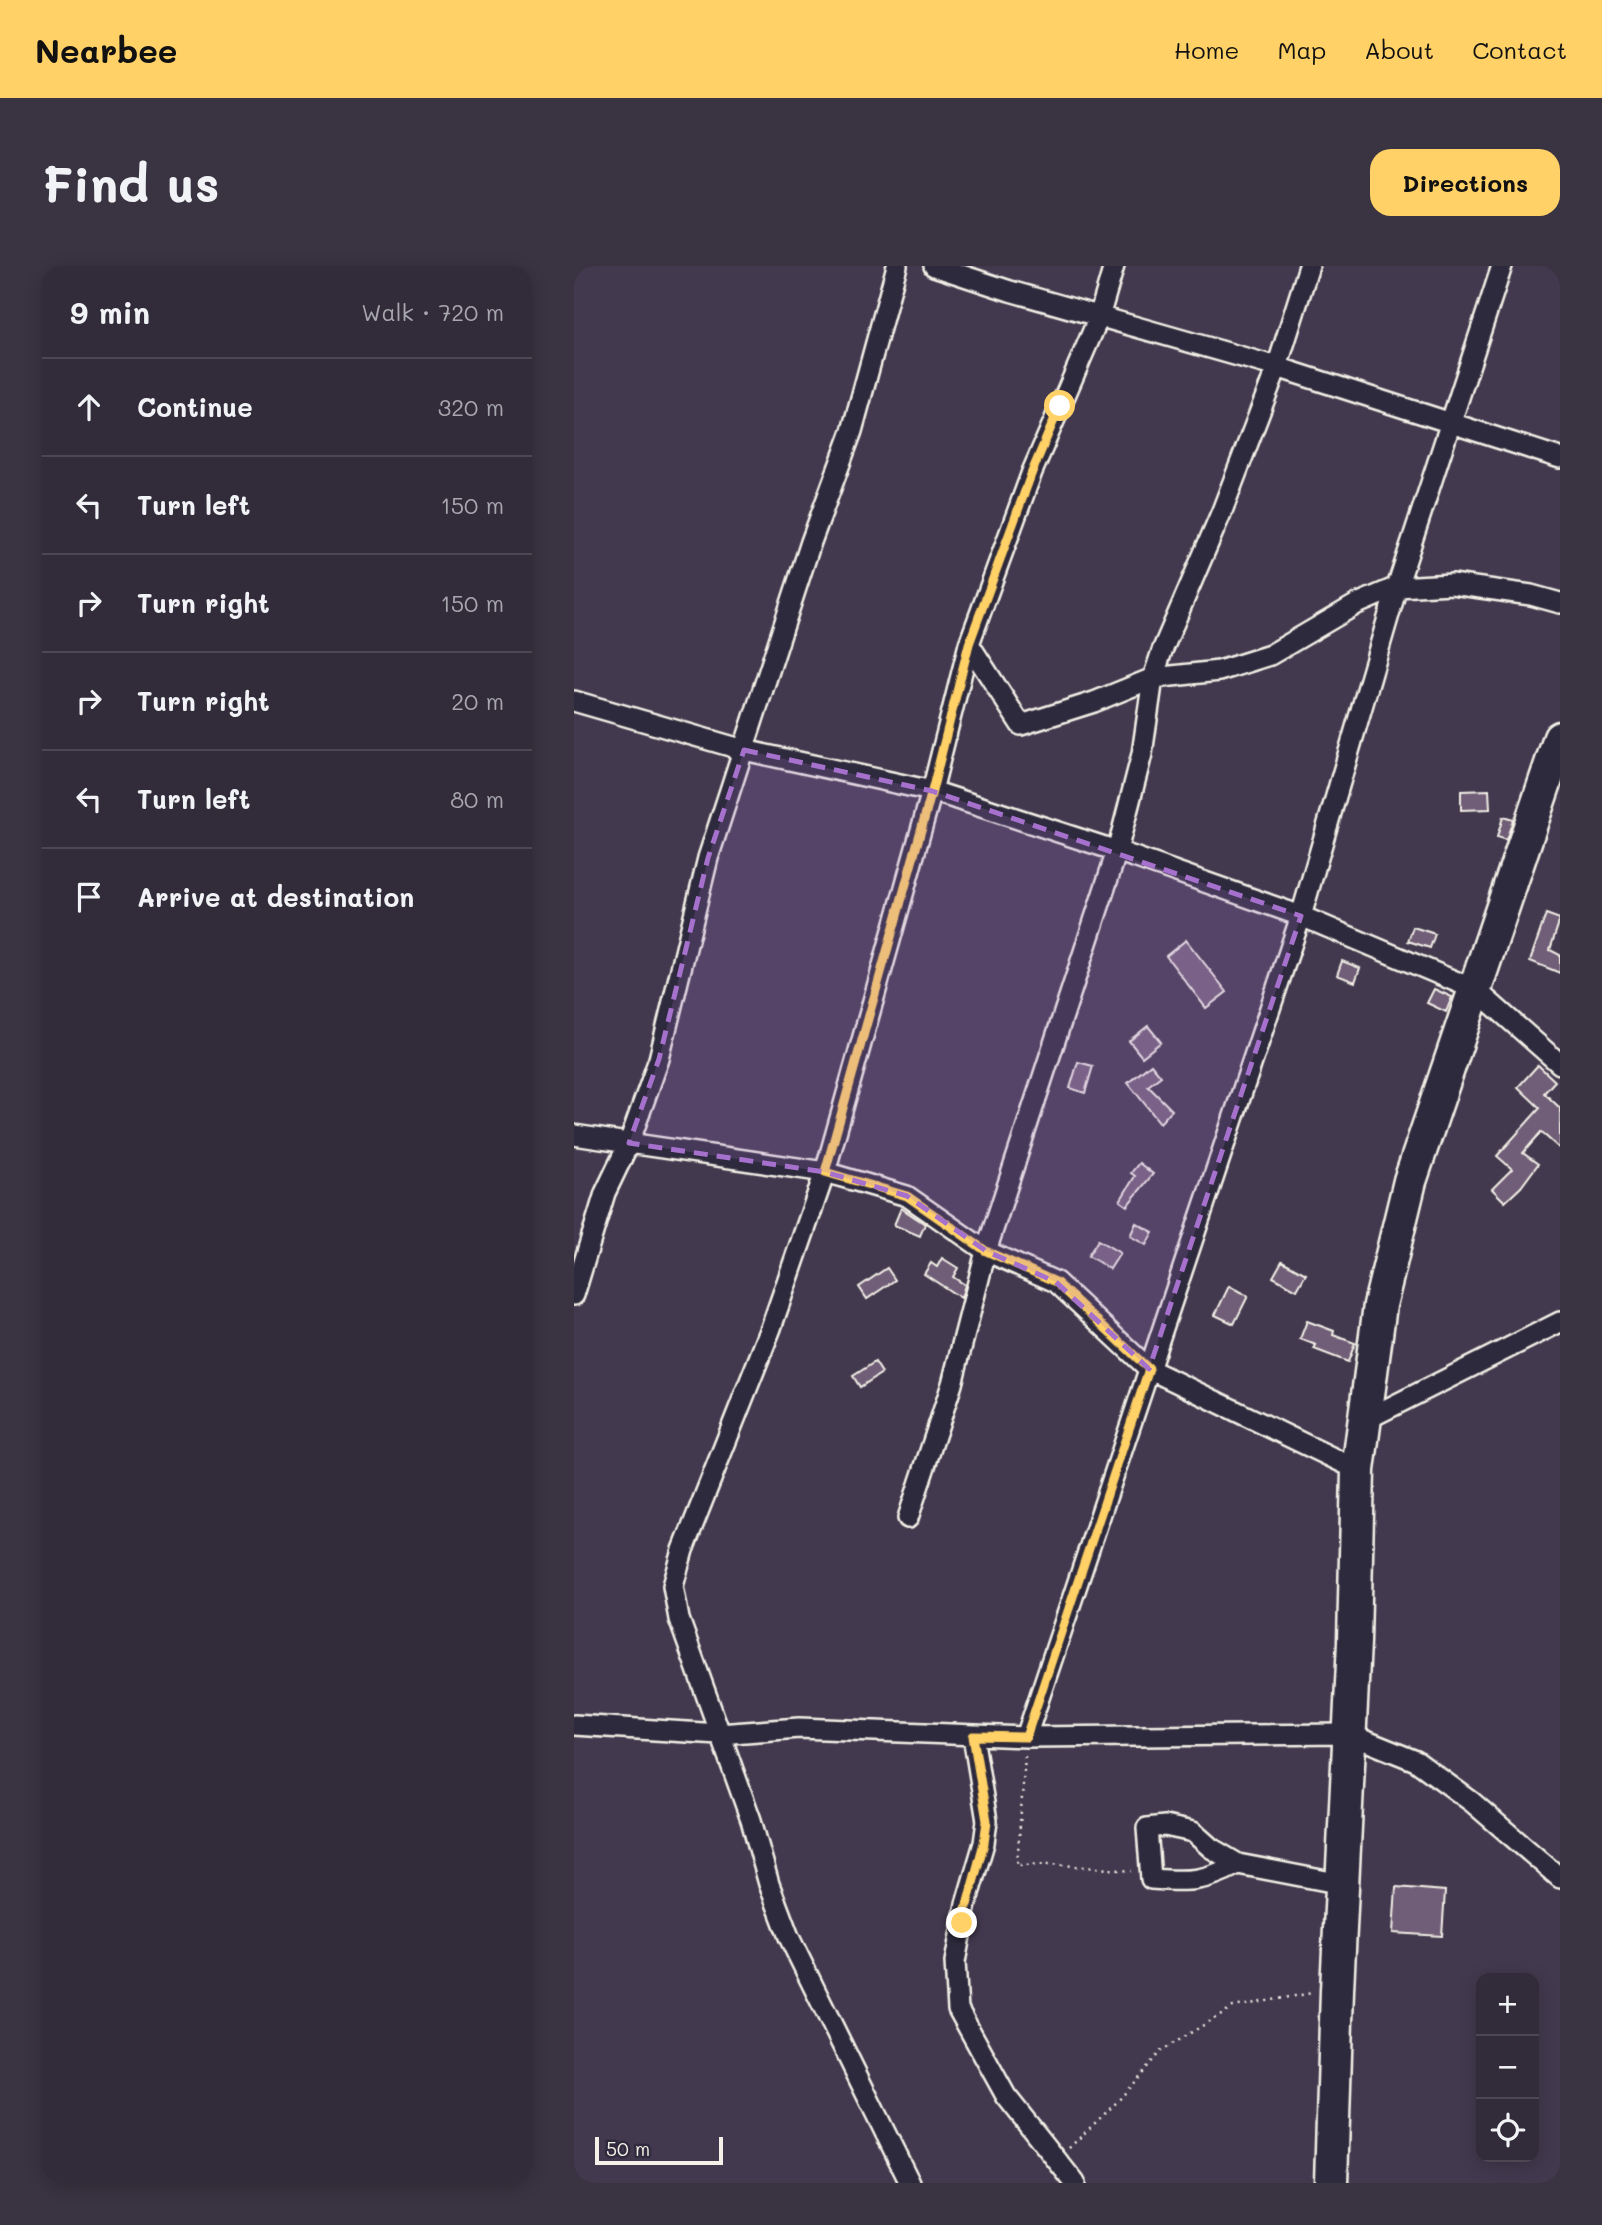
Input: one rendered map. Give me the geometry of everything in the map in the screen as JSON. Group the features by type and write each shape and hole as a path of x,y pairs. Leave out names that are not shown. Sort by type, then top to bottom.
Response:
{"highway":[{"path":"1331,2183 1337,1990 1354,1642 1358,1470 1380,1305 1410,1181 1560,738"}],"street":[{"path":"574,1295 605,1193 629,1143 659,1059 708,858 811,542 852,431 897,266"},
{"path":"934,266 1098,317 1277,367 1560,458"},
{"path":"910,2183 789,1937 769,1885 751,1820 679,1619 673,1586 683,1550 771,1328 825,1172 932,791 969,644 1032,472 1098,317 1114,266"},
{"path":"908,1518 952,1384 986,1251 1117,851 1142,754 1153,678 1162,651 1200,568 1277,367 1310,266"},
{"path":"1026,1737 1301,916 1397,587 1502,266"},
{"path":"969,644 1021,725 1094,702 1153,678 1219,671 1270,655 1357,604 1397,587 1452,584 1531,595 1560,603"},
{"path":"574,701 744,750 932,791 1117,851 1301,916 1476,990 1560,1064"},
{"path":"574,1135 825,1172 907,1196 986,1251 1056,1282 1149,1369 1358,1470"},
{"path":"1363,1420 1560,1322"},
{"path":"574,1725 719,1734 799,1728 1026,1737 1349,1734 1416,1761 1472,1802 1560,1878"},
{"path":"973,1736 987,1821 984,1843 966,1904 955,1962 958,2009 1006,2096 1075,2183"},
{"path":"1238,1864 1214,1877 1181,1882 1151,1880 1147,1828 1165,1826 1194,1832 1211,1848 1238,1864 1342,1884"}],"path":[{"path":"1026,1737 1017,1865 1051,1864 1133,1871 1151,1880"},
{"path":"1056,2160 1118,2101 1161,2052 1233,2007 1337,1990"}],"highlighted area":[{"path":"744,750 932,791 1301,916 1149,1369 1056,1282 986,1251 907,1196 825,1172 629,1143 659,1059 708,858"}],"building":[{"path":"1489,790 1490,809 1461,810 1461,791"},
{"path":"1503,817 1513,820 1506,840 1497,837"},
{"path":"1546,914 1560,919 1550,950 1560,955 1560,973 1530,961"},
{"path":"1413,927 1435,934 1430,948 1408,941"},
{"path":"1186,940 1227,992 1206,1008 1166,956"},
{"path":"1342,961 1360,968 1355,982 1337,975"},
{"path":"1434,989 1452,997 1446,1012 1427,1003"},
{"path":"1148,1026 1161,1042 1142,1057 1129,1041"},
{"path":"1078,1062 1093,1066 1085,1093 1070,1088"},
{"path":"1151,1064 1161,1076 1148,1086 1172,1110 1160,1123 1128,1083"},
{"path":"1538,1065 1555,1081 1544,1093 1560,1108 1560,1149 1541,1132 1523,1153 1538,1164 1521,1187 1505,1202 1492,1189 1512,1169 1497,1156 1540,1108 1518,1087"},
{"path":"1139,1163 1153,1174 1127,1206 1120,1201 1135,1176 1131,1173"},
{"path":"901,1208 925,1224 920,1236 894,1225"},
{"path":"1136,1223 1153,1232 1146,1245 1130,1236"},
{"path":"1098,1240 1120,1253 1110,1269 1088,1256"},
{"path":"942,1258 958,1268 953,1277 965,1285 961,1298 924,1274 931,1263 937,1267"},
{"path":"1282,1261 1306,1274 1297,1290 1273,1277"},
{"path":"887,1268 895,1280 867,1299 859,1287"},
{"path":"1229,1286 1248,1296 1234,1324 1215,1315"},
{"path":"1307,1321 1334,1331 1333,1335 1355,1343 1348,1362 1314,1349 1316,1345 1300,1339"},
{"path":"875,1362 882,1373 860,1387 853,1376"},
{"path":"1396,1887 1445,1891 1442,1936 1393,1933"}],"route":[{"path":"962,1923 984,1843 987,1821 973,1736 1026,1737 1149,1369 1056,1282 986,1251 907,1196 825,1172 932,791 969,644 1032,472 1060,406"}]}
